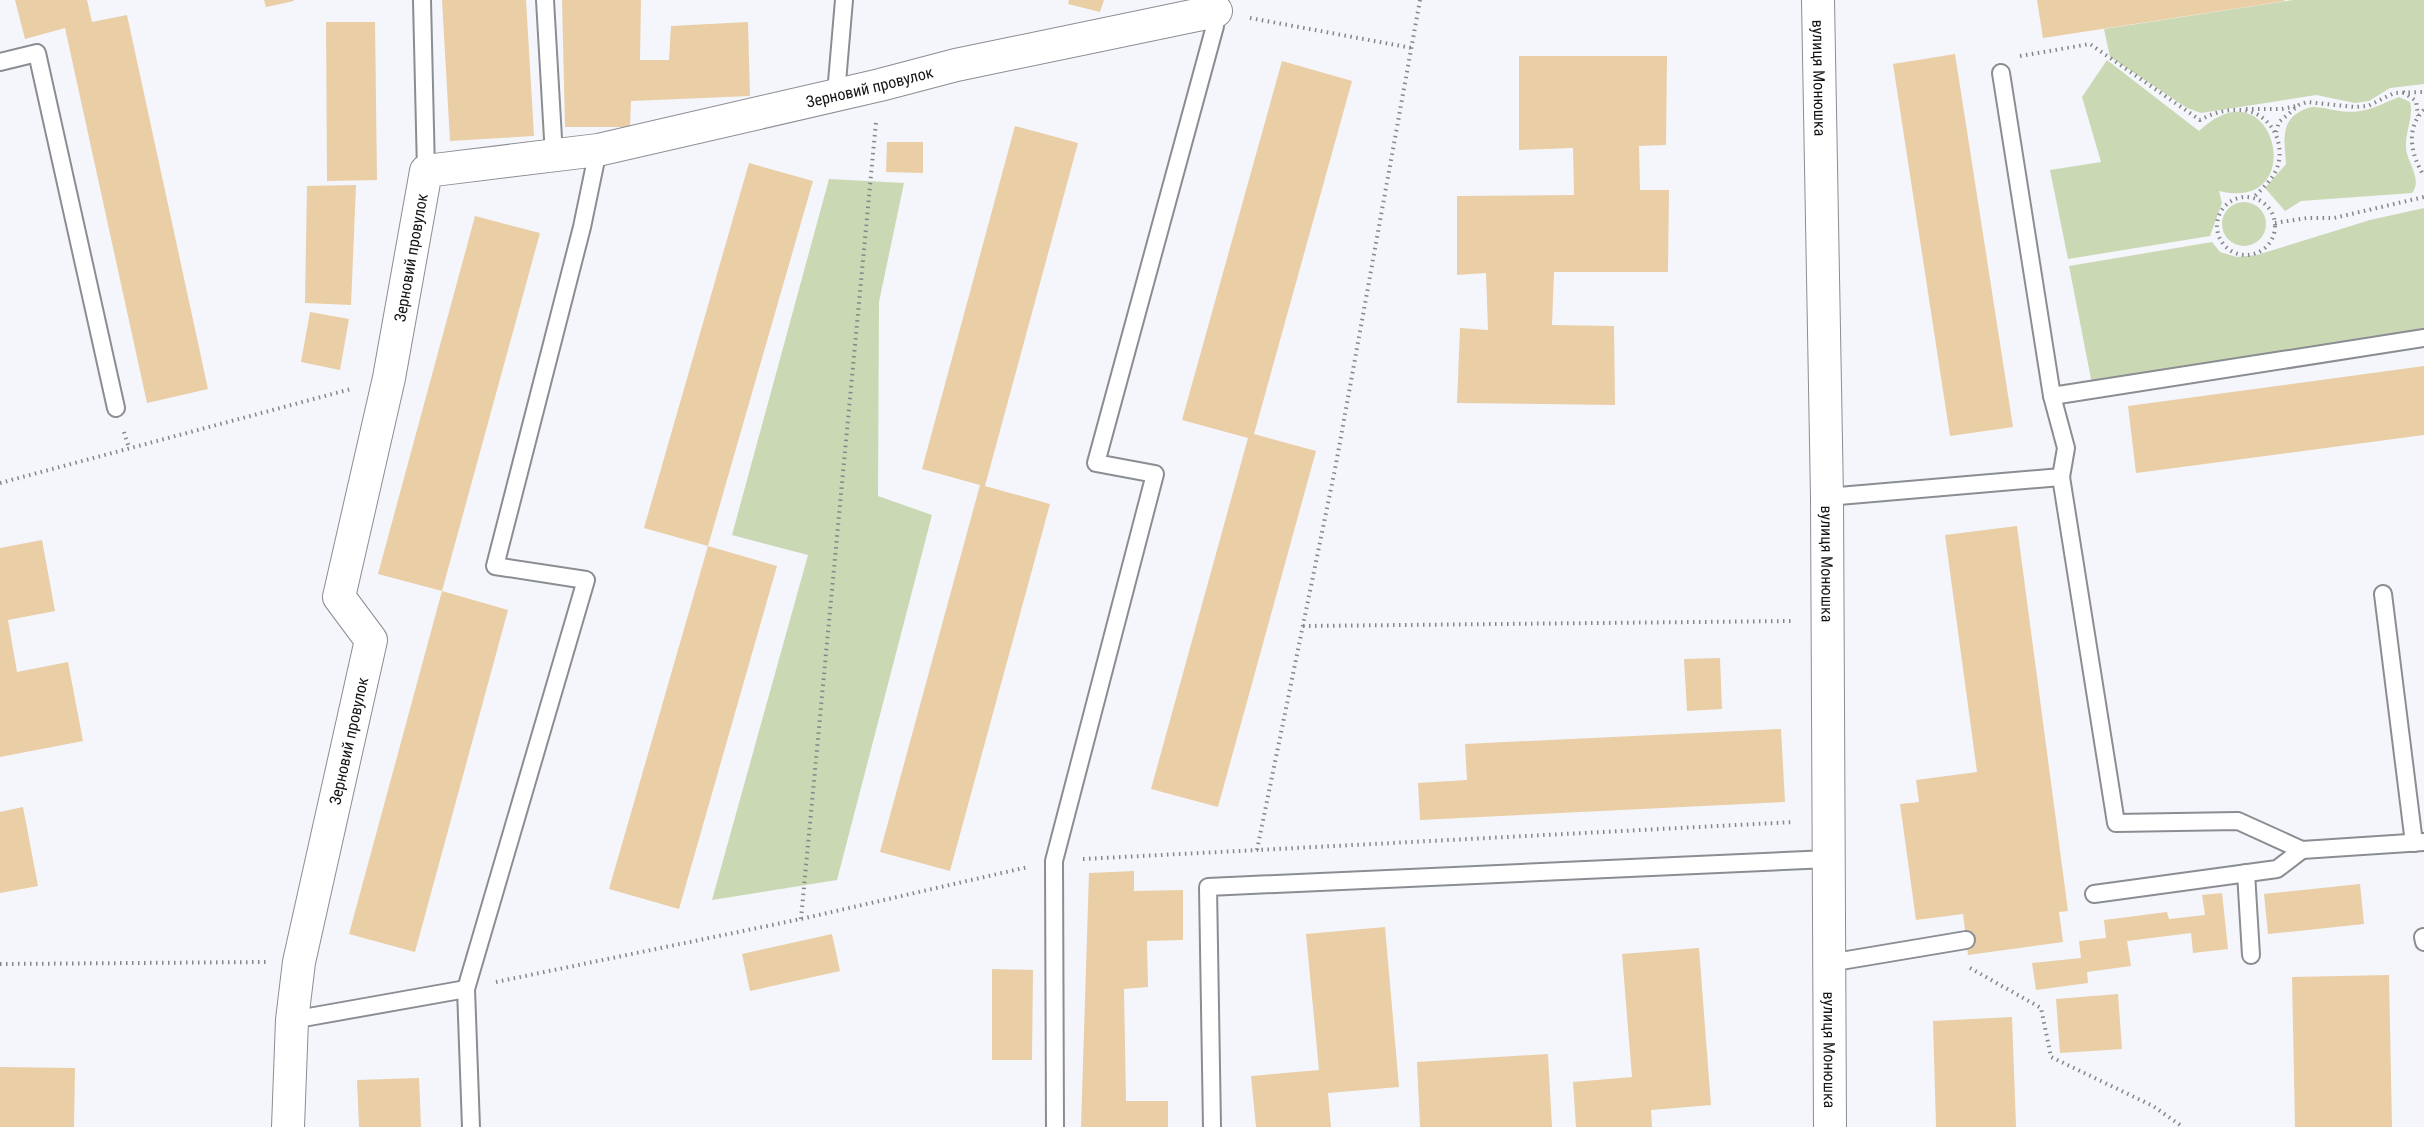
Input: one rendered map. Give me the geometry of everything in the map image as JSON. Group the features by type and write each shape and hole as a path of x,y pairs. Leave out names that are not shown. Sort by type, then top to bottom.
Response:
{"street":[{"name":"вулиця Монюшка","path":"1818,0 1827,497 1830,1127"},
{"name":"Зерновий провулок","path":"288,1127 292,1020 299,962 371,640 339,597 389,378 426,171 598,150 1217,5"}],"lane":[{"path":"422,0 426,171"},
{"path":"545,0 554,156"},
{"path":"836,94 844,0"},
{"path":"1055,1127 1054,861 1155,474 1096,463 1212,38 1217,5"},
{"path":"0,62 37,53 116,408"},
{"path":"2001,73 2052,396 2066,448 2061,477 2116,823 2238,821 2302,850 2419,842 2384,594"},
{"path":"471,1127 466,988 586,580 495,566 582,227 598,150"},
{"path":"2052,396 2424,338"},
{"path":"1827,497 2061,477"},
{"path":"2094,894 2277,869 2302,850"},
{"path":"1212,1127 1208,887 1828,859"},
{"path":"2246,873 2251,955"},
{"path":"2423,937 2424,942"},
{"path":"1829,963 1966,940"},
{"path":"292,1020 466,988"}],"path":[{"path":"1420,0 1336,464 1257,850 1828,820"},
{"path":"1217,5 1412,48"},
{"path":"2001,73 1998,59 2090,44 2200,120 2211,114 2238,109 2282,109 2307,102 2342,107 2368,106 2403,91 2424,92"},
{"path":"466,988 801,918 880,85"},
{"path":"2403,91 2415,101 2418,117"},
{"path":"2276,132 2279,122 2299,105"},
{"path":"2238,109 2258,115 2268,122 2276,132 2279,144 2278,166 2253,198"},
{"path":"2424,110 2413,125 2412,139 2419,167 2424,176"},
{"path":"2274,223 2307,218 2334,218 2424,197"},
{"path":"2253,198 2268,206 2274,223 2274,234 2262,250 2243,254 2226,246 2217,231 2220,213 2233,200 2253,198"},
{"path":"0,483 389,378"},
{"path":"1302,626 1827,621"},
{"path":"1931,946 2041,1008 2051,1057 2153,1106 2183,1127"},
{"path":"0,964 299,962"}],"green space":[{"path":"2293,0 2424,0 2424,84 2390,88 2369,101 2355,103 2316,95 2201,113 2187,108 2110,57 2104,29"},
{"path":"2107,60 2199,131 2225,114 2247,113 2263,124 2272,143 2273,163 2265,181 2248,192 2219,191 2222,203 2210,236 2068,259 2050,170 2101,162 2082,97"},
{"path":"2399,97 2410,102 2411,107 2406,148 2416,182 2412,193 2301,201 2285,211 2265,188 2286,164 2286,127 2294,116 2312,107 2348,112 2360,111"},
{"path":"829,179 904,183 879,302 878,496 932,515 837,880 712,900 808,555 732,535"},
{"path":"2244,202 2259,209 2266,224 2259,239 2244,246 2229,239 2222,224 2229,209"},
{"path":"2424,208 2424,338 2093,389 2069,266 2212,242 2220,252 2237,257 2257,255 2370,220"}],"building":[{"path":"15,0 87,0 92,22 127,15 208,389 147,403 65,28 25,39"},
{"path":"264,0 294,0 294,1 266,7"},
{"path":"442,0 526,0 534,136 450,141"},
{"path":"562,0 641,0 640,60 669,60 671,26 748,22 750,96 631,101 630,127 565,127"},
{"path":"1069,0 1104,0 1100,12 1068,4"},
{"path":"2037,0 2284,0 2285,1 2043,38"},
{"path":"326,22 375,22 377,180 327,181"},
{"path":"1955,54 2013,427 1950,436 1893,64"},
{"path":"1519,56 1667,56 1666,145 1639,146 1640,190 1669,190 1668,272 1554,272 1552,325 1614,326 1615,405 1457,403 1460,328 1488,330 1486,273 1457,275 1457,196 1574,195 1573,148 1519,150"},
{"path":"1282,61 1352,81 1254,434 1316,451 1218,807 1151,789 1248,438 1182,420"},
{"path":"1015,126 1078,143 985,486 1050,504 950,871 880,852 980,485 922,469"},
{"path":"887,142 923,142 923,173 886,172"},
{"path":"749,163 813,181 708,546 644,528"},
{"path":"356,185 351,305 305,303 307,186"},
{"path":"475,216 540,233 442,591 378,574"},
{"path":"310,312 349,319 340,370 301,362"},
{"path":"2424,366 2424,435 2136,473 2128,406"},
{"path":"2017,526 2068,911 2059,912 2063,942 1968,955 1963,914 1916,920 1900,804 1919,802 1916,780 1977,772 1945,535"},
{"path":"42,540 55,611 8,620 17,672 68,662 83,741 0,757 0,548"},
{"path":"708,546 777,566 679,909 609,889"},
{"path":"442,591 508,610 415,952 349,934"},
{"path":"1720,658 1722,709 1687,711 1684,659"},
{"path":"1781,729 1785,802 1420,820 1418,783 1467,780 1465,744"},
{"path":"23,807 38,886 0,893 0,812"},
{"path":"1134,871 1134,891 1183,890 1183,940 1147,941 1148,987 1124,989 1126,1101 1168,1101 1168,1127 1081,1127 1089,873"},
{"path":"2360,884 2364,924 2268,934 2264,894"},
{"path":"2222,893 2228,949 2193,953 2191,933 2127,941 2131,966 2087,972 2088,983 2036,990 2032,963 2081,958 2079,941 2106,938 2104,920 2167,912 2169,919 2205,915 2202,895"},
{"path":"1385,927 1399,1087 1328,1093 1331,1127 1256,1127 1251,1076 1319,1070 1306,934"},
{"path":"832,934 840,971 750,991 742,954"},
{"path":"1699,948 1711,1105 1651,1110 1652,1127 1576,1127 1573,1082 1632,1077 1622,954"},
{"path":"992,969 1033,970 1032,1060 992,1060"},
{"path":"2389,975 2392,1127 2295,1127 2292,977"},
{"path":"2118,994 2122,1049 2060,1053 2056,999"},
{"path":"2012,1017 2016,1127 1936,1127 1933,1021"},
{"path":"1548,1054 1552,1127 1420,1127 1417,1062"},
{"path":"0,1067 75,1068 74,1127 0,1127"},
{"path":"419,1078 421,1127 359,1127 357,1080"}]}
